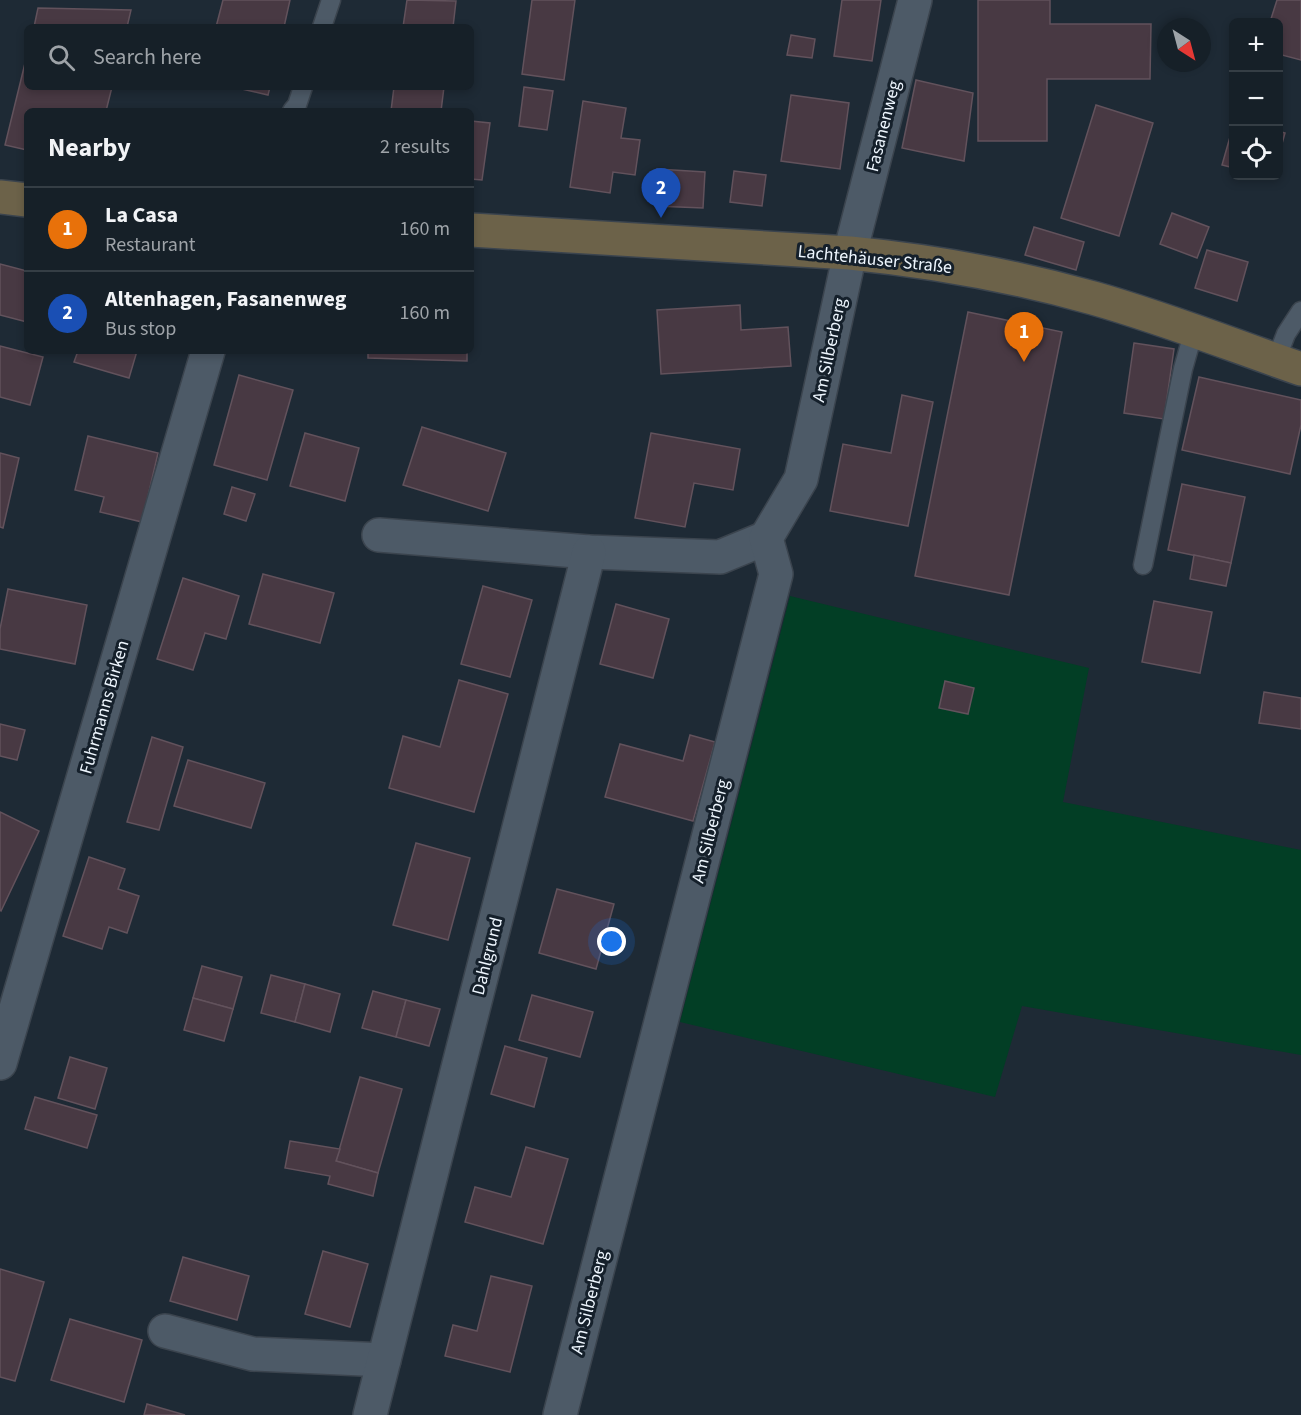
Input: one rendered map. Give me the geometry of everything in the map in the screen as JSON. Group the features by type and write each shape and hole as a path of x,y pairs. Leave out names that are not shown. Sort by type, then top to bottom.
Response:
{"street":[{"name":"Fasanenweg","path":"850,253 915,0"},
{"path":"0,198 24,200"},
{"name":"Lachtehäuser Straße","path":"474,230 850,253 909,259 970,269 1093,298 1194,330 1288,365"},
{"name":"Am Silberberg","path":"560,1415 776,574 766,538 801,479 850,253"},
{"name":"Fuhrmanns Birken","path":"0,1063 207,354"},
{"path":"379,535 589,552 720,557 766,538"},
{"name":"Dahlgrund","path":"370,1415 589,552"},
{"path":"165,1331 254,1354 384,1359"}],"lane":[{"path":"323,24 331,0"},
{"path":"294,108 302,90"},
{"path":"1288,365 1286,334 1301,311"},
{"path":"1143,565 1183,369 1194,330"}],"green space":[{"path":"790,596 1089,668 1063,802 1301,850 1301,1055 1022,1006 995,1097 680,1022"}],"building":[{"path":"223,0 290,0 285,24 217,24"},
{"path":"407,0 456,1 453,24 403,24"},
{"path":"532,0 575,0 564,80 522,74"},
{"path":"842,0 881,0 872,61 834,56"},
{"path":"978,0 1050,0 1050,24 1151,24 1150,79 1047,79 1047,141 978,141"},
{"path":"1277,0 1301,0 1301,60 1283,55 1283,18 1271,18"},
{"path":"38,8 131,10 128,24 35,24"},
{"path":"791,35 815,39 812,58 787,55"},
{"path":"24,67 24,90 111,90 107,108 24,108 24,149 5,145"},
{"path":"916,80 973,93 964,161 902,148"},
{"path":"524,87 553,91 547,130 519,126"},
{"path":"246,90 269,90 268,95"},
{"path":"394,90 444,90 441,108 391,108"},
{"path":"791,95 849,103 840,169 781,161"},
{"path":"583,101 626,108 621,138 640,140 635,175 613,172 610,193 570,187"},
{"path":"1096,105 1153,123 1119,236 1061,218"},
{"path":"474,121 490,123 482,180 474,179"},
{"path":"1229,140 1229,167 1222,165"},
{"path":"657,169 705,172 703,208 655,206"},
{"path":"734,171 766,175 762,206 730,202"},
{"path":"1172,213 1209,227 1197,258 1160,244"},
{"path":"1034,227 1084,242 1076,270 1025,255"},
{"path":"1207,250 1248,262 1237,301 1195,288"},
{"path":"0,264 24,270 24,321 0,315"},
{"path":"740,305 741,330 788,327 791,366 661,374 657,310"},
{"path":"968,312 1062,332 1009,595 915,576"},
{"path":"1134,343 1174,349 1164,419 1124,413"},
{"path":"0,346 24,354 43,357 30,405 0,397"},
{"path":"77,354 136,354 129,378 74,362"},
{"path":"368,354 467,354 467,361 368,358"},
{"path":"239,375 293,390 267,480 214,465"},
{"path":"1199,377 1301,400 1301,425 1290,474 1182,450"},
{"path":"902,395 933,402 908,526 830,511 843,444 891,453"},
{"path":"422,427 506,453 488,511 403,485"},
{"path":"305,433 359,448 345,501 290,486"},
{"path":"651,433 740,449 733,490 694,483 685,527 635,518"},
{"path":"88,436 158,453 142,522 100,512 104,497 75,490"},
{"path":"0,453 19,458 3,528 0,527"},
{"path":"1182,484 1245,497 1231,563 1168,550"},
{"path":"232,487 255,494 246,521 224,514"},
{"path":"1194,555 1231,563 1226,586 1190,579"},
{"path":"263,574 334,593 320,643 249,624"},
{"path":"183,578 239,596 226,639 205,633 193,670 157,659"},
{"path":"483,586 532,600 510,677 461,664"},
{"path":"8,589 87,605 75,664 0,649 0,629"},
{"path":"1154,601 1212,612 1200,673 1142,662"},
{"path":"616,604 669,619 653,678 600,664"},
{"path":"459,680 508,694 474,812 389,788 403,736 440,747"},
{"path":"945,681 974,688 968,714 939,708"},
{"path":"1264,692 1301,698 1301,729 1259,723"},
{"path":"0,724 25,730 17,760 0,756"},
{"path":"690,735 715,742 693,821 605,797 620,744 683,761"},
{"path":"152,737 183,747 159,830 127,822"},
{"path":"188,760 265,783 251,828 174,806"},
{"path":"0,812 39,831 1,911 0,910"},
{"path":"416,843 470,858 448,940 393,925"},
{"path":"89,857 125,869 118,889 139,896 127,933 109,927 102,949 63,936"},
{"path":"557,889 614,904 596,969 539,953"},
{"path":"202,966 242,977 233,1009 193,998"},
{"path":"271,975 305,984 295,1022 261,1013"},
{"path":"305,984 340,994 330,1032 295,1022"},
{"path":"373,991 406,1000 396,1037 362,1028"},
{"path":"532,995 593,1012 580,1057 519,1040"},
{"path":"193,998 233,1009 224,1041 184,1030"},
{"path":"406,1000 440,1009 429,1046 396,1037"},
{"path":"505,1046 547,1058 534,1107 491,1094"},
{"path":"70,1057 107,1068 95,1109 58,1098"},
{"path":"360,1077 402,1089 378,1173 336,1161"},
{"path":"35,1097 97,1115 87,1148 25,1129"},
{"path":"290,1141 340,1149 336,1161 378,1173 373,1196 328,1184 330,1176 285,1168"},
{"path":"526,1147 568,1159 543,1244 465,1222 475,1187 511,1197"},
{"path":"323,1251 368,1264 350,1327 305,1314"},
{"path":"183,1257 249,1276 237,1320 170,1301"},
{"path":"0,1269 44,1282 15,1381 0,1377"},
{"path":"491,1276 532,1286 510,1372 445,1356 453,1325 477,1331"},
{"path":"70,1319 142,1340 124,1402 51,1380"},
{"path":"147,1404 185,1415 144,1415"}],"place":[{"name":"Altenhagen, Fasanenweg","path":"661,218"},
{"name":"La Casa","path":"1024,362"}]}
